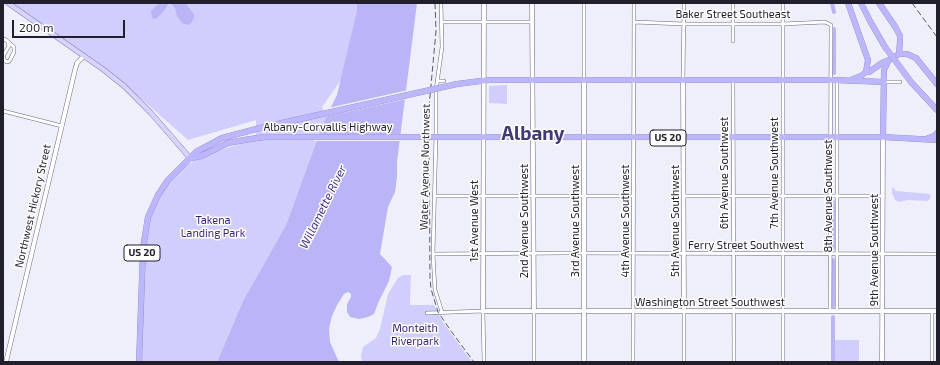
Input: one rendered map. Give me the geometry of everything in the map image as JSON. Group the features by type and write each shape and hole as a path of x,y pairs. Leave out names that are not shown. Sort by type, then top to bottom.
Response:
{"highway":[{"path":"848,3 868,57 866,72"},
{"path":"861,3 885,47 911,82 937,110"},
{"path":"879,3 900,36 899,54"},
{"path":"866,72 869,72 899,54 907,54 916,58 937,84"},
{"path":"889,60 884,69 883,137 937,140"},
{"name":"US 20","path":"484,80 851,80 858,78 866,72"},
{"name":"Albany-Corvallis Highway","path":"139,362 142,248 146,224 152,206 162,189 196,152 222,138 264,127 457,84 484,80"},
{"path":"851,80 884,82"},
{"path":"924,139 937,134"},
{"name":"Albany-Corvallis Highway","path":"190,158 202,156 228,143 265,137 484,137"},
{"name":"US 20","path":"484,137 883,137"}],"main road":[{"path":"8,3 84,56 114,79 141,103 190,158"}],"street":[{"name":"Water Avenue Northwest","path":"441,3 442,47 436,95 433,254 435,290 442,312"},
{"name":"1st Avenue West","path":"484,3 484,362"},
{"name":"2nd Avenue Southwest","path":"532,3 534,362"},
{"path":"584,3 584,80"},
{"name":"4th Avenue Southwest","path":"633,362 634,3"},
{"path":"683,80 684,3"},
{"path":"733,3 733,41"},
{"name":"7th Avenue Southwest","path":"783,3 783,362"},
{"path":"442,22 532,22"},
{"name":"Baker Street Southeast","path":"634,22 684,24 783,24 825,22 831,25"},
{"name":"8th Avenue Southwest","path":"830,311 829,196 831,25"},
{"path":"3,39 8,42 14,49 14,52 8,62 5,61 3,56 9,46 8,42"},
{"name":"Northwest Hickory Street","path":"6,362 75,70 77,63 84,56"},
{"path":"437,81 444,80"},
{"name":"3rd Avenue Southwest","path":"584,80 584,362"},
{"name":"5th Avenue Southwest","path":"683,80 684,362"},
{"name":"6th Avenue Southwest","path":"733,80 734,362"},
{"name":"8th Avenue Southwest","path":"837,80 837,311"},
{"path":"884,82 900,82"},
{"path":"3,111 62,126"},
{"name":"9th Avenue Southwest","path":"882,362 883,137"},
{"path":"434,196 634,196"},
{"path":"684,196 883,196"},
{"name":"Ferry Street Southwest","path":"433,254 937,254"},
{"path":"427,313 483,311"},
{"name":"Washington Street Southwest","path":"483,311 937,312"},
{"path":"932,311 932,362"}],"green space":[{"name":"Takena Landing Park","path":"9,3 357,3 357,10 341,80 322,107 326,117 286,225 243,301 217,362 139,362 146,225 158,195 176,172 202,156 256,139 256,120 188,140 145,102 99,67"},
{"path":"507,85 507,104 489,103 489,86"},
{"path":"892,188 896,191 930,194 931,197 928,201 908,200 899,202 895,200 892,193"},
{"name":"Monteith Riverpark","path":"403,275 411,275 410,305 434,305 442,321 472,362 362,362 361,356 363,347 376,338 380,329 388,294 398,278"},
{"path":"834,340 859,340 859,362 834,362"}],"water":[{"path":"159,3 169,3 163,12 154,19 152,18 151,11"},
{"path":"171,3 185,3 194,14 194,18 191,23 188,25 182,23"},
{"name":"Willamette River","path":"357,3 417,3 397,162 395,192 388,207 380,254 392,267 389,281 374,314 368,317 359,319 350,317 347,312 347,304 351,294 348,292 344,294 337,305 332,316 329,329 330,342 339,362 217,362 243,301 286,225 326,117 337,95 357,10"}],"pier":[{"path":"408,90 407,99 324,117 328,108"},
{"path":"317,134 402,134 402,141 314,141"}],"waterway":[{"path":"832,3 834,12"},
{"path":"834,29 834,73"},
{"path":"833,202 834,248"},
{"path":"833,260 833,306"},
{"path":"833,317 833,362"}],"railway":[{"path":"435,3 436,31 429,107 431,289 438,312 474,362"},
{"path":"912,3 937,37"}],"district":[{"name":"Albany","path":"533,134"}]}
